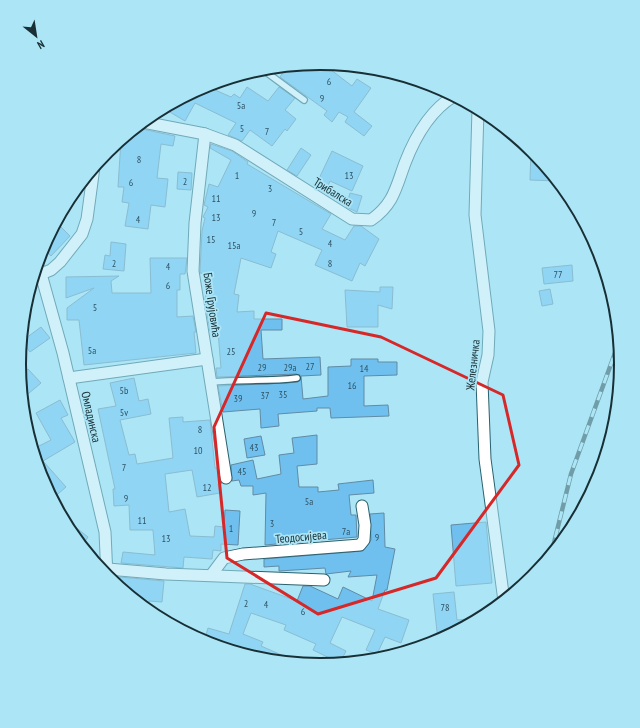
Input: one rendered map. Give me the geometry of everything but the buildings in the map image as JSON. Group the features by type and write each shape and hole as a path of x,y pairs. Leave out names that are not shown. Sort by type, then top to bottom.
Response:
{"street":[{"name":"Трибалска","path":"152,124 205,134 235,145 352,219 371,220 382,213 392,200 406,161 418,134 429,118 448,99"},
{"name":"Железничка","path":"478,116 475,215 489,331 488,355 482,382 485,459 503,594"},
{"name":"Боже Грујовића","path":"205,134 195,223 193,271 226,478"},
{"path":"42,269 51,270 60,262 82,234 87,219 93,178"},
{"name":"Омладинска","path":"40,274 69,378 105,532 107,566"},
{"path":"69,378 207,359"},
{"name":"Теодосијева","path":"212,574 224,558 243,554 360,545 364,540 365,525 362,506"},
{"path":"113,573 212,574 324,580"}],"lane":[{"path":"270,75 304,100"},
{"path":"211,382 240,379 267,382 298,378"}],"highlighted area":[{"path":"266,313 381,337 503,395 519,465 436,578 318,614 227,558 214,427"}],"railway":[{"path":"555,541 571,474 614,357"}]}
